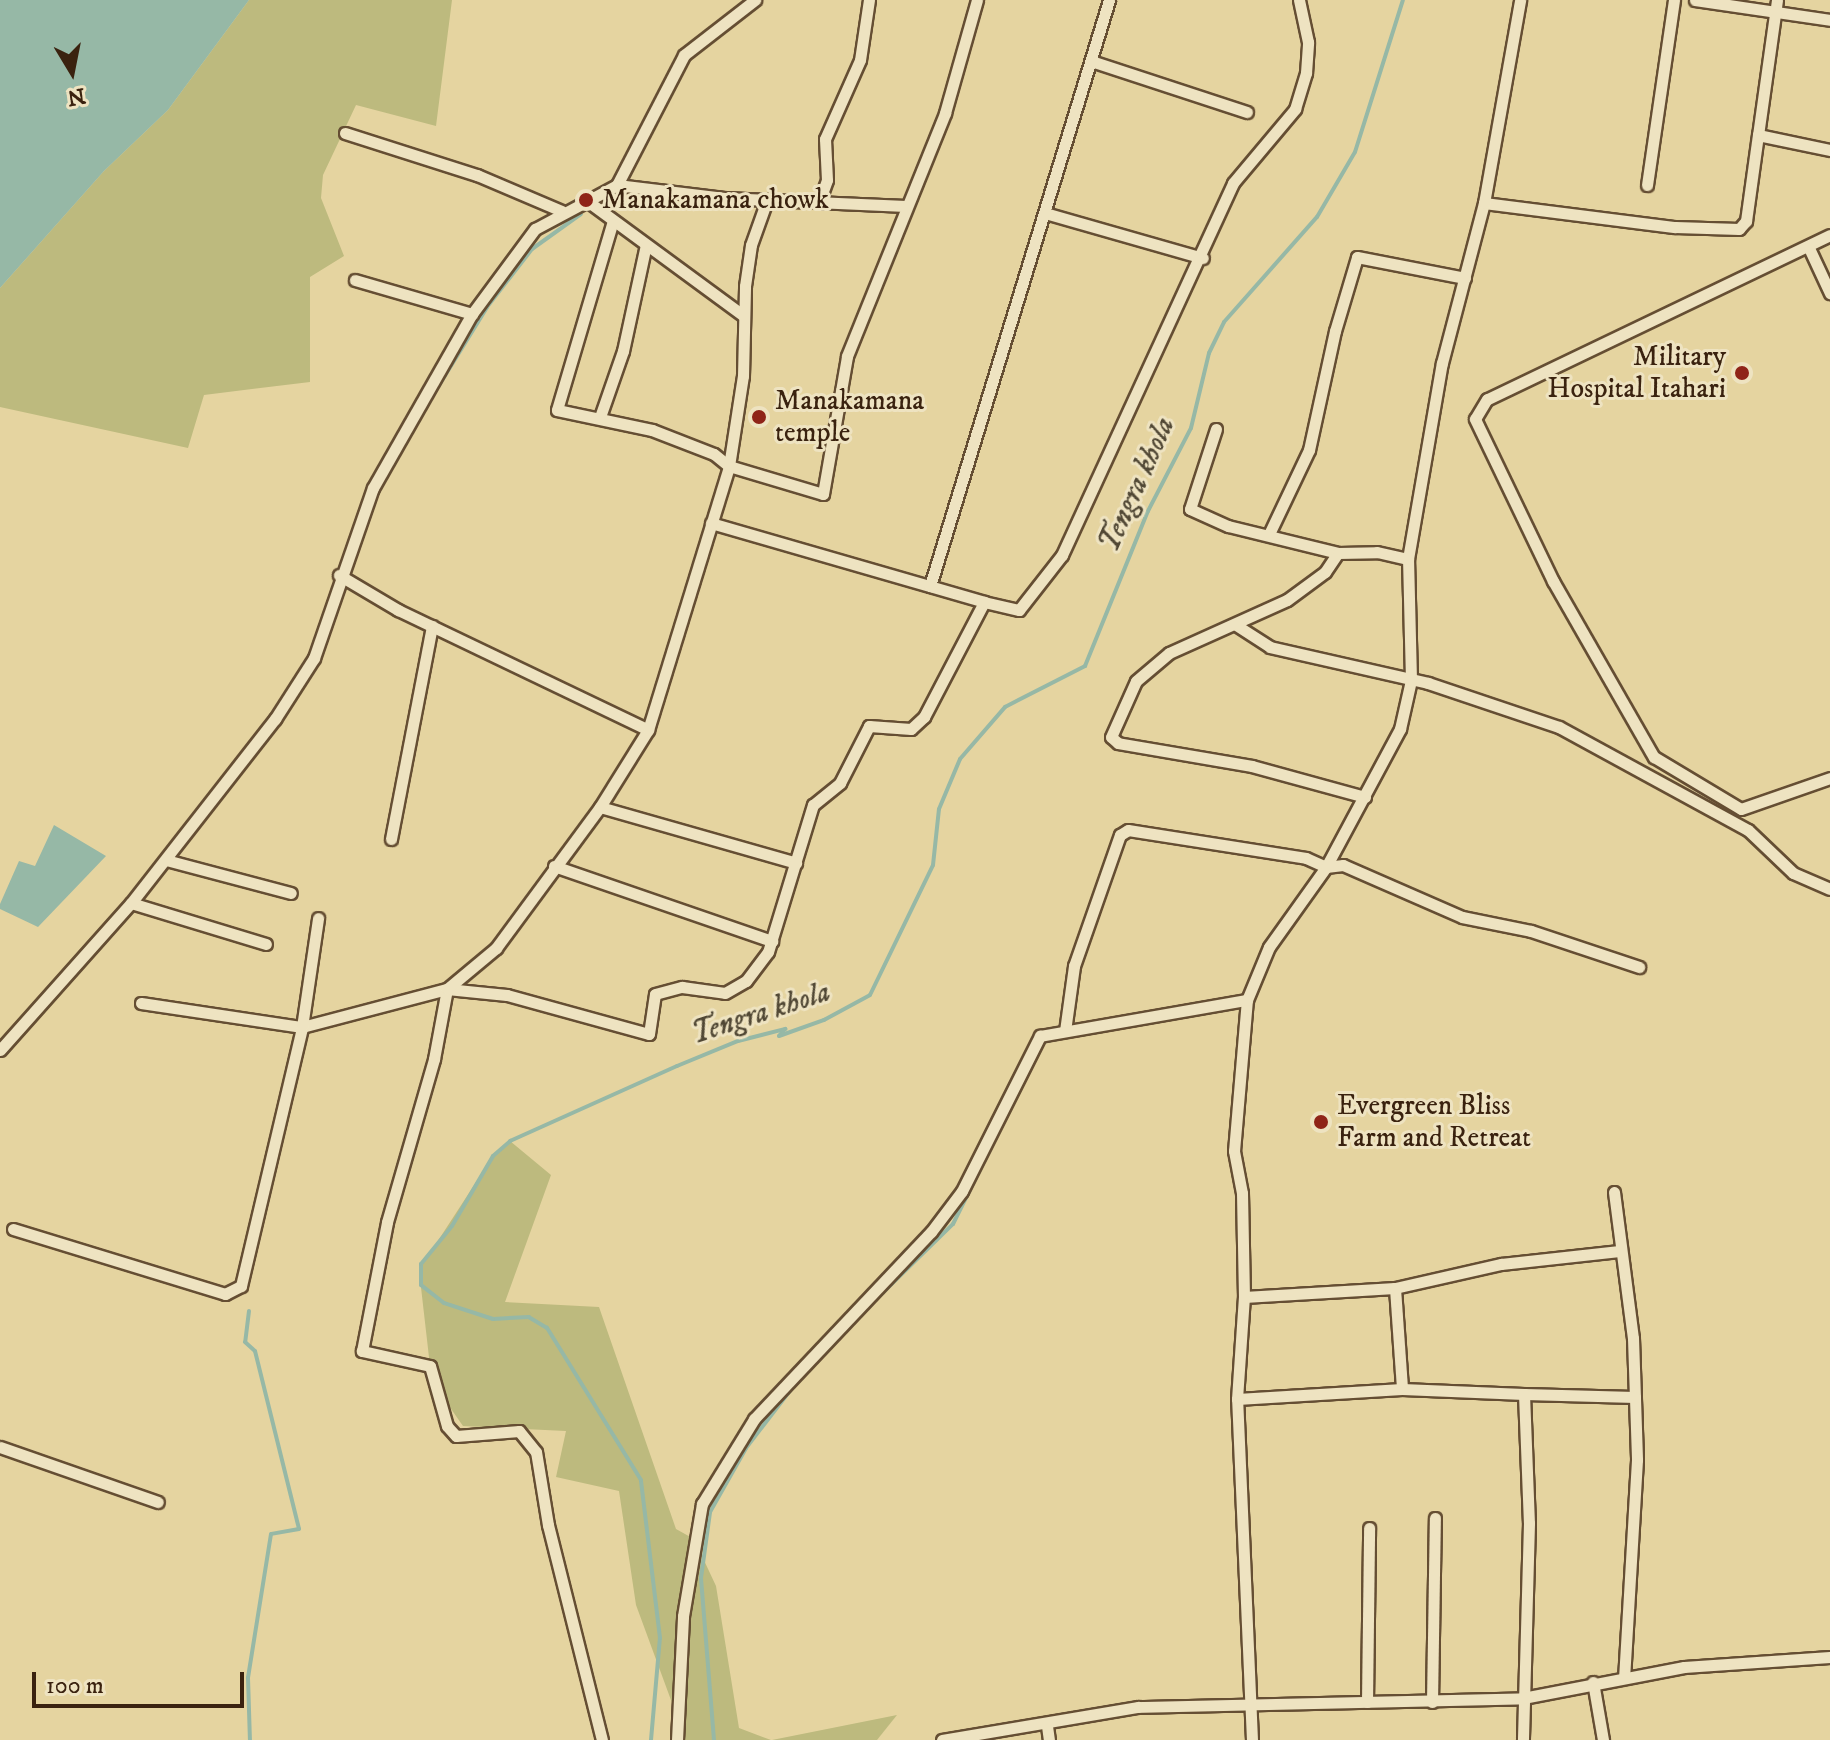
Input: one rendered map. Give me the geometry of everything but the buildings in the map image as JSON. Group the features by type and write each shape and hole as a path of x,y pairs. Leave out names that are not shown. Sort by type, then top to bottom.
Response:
{"street":[{"path":"617,185 684,55 755,0"},
{"path":"819,202 827,180 825,139 860,60 869,0"},
{"path":"612,224 557,410 600,417 673,437 729,466 823,494 847,356 945,113 977,0"},
{"path":"930,586 1109,0"},
{"path":"711,523 1019,610 1062,555 1179,299 1203,258 1233,183 1295,109 1306,73 1308,42 1299,2 1286,0"},
{"path":"1252,1740 1237,1399 1244,1297 1242,1193 1234,1151 1247,1000 1269,947 1326,867 1400,729 1411,680 1408,559 1442,363 1484,203 1520,0"},
{"path":"1647,185 1674,0"},
{"path":"1695,0 1776,5 1830,20"},
{"path":"1484,203 1675,227 1739,229 1746,221 1776,5"},
{"path":"1091,61 1247,112"},
{"path":"345,133 477,175 562,211"},
{"path":"1758,135 1830,150"},
{"path":"0,1050 131,903 275,719 314,658 339,575 373,488 472,314 535,229 562,211 617,185 767,200 906,206"},
{"path":"586,200 612,224 744,316"},
{"path":"602,1740 548,1525 536,1452 519,1431 456,1436 447,1426 430,1366 362,1351 387,1222 434,1059 447,989 496,948 600,807 648,730 729,466 743,376 744,316 751,245 767,200"},
{"path":"1045,213 1203,258"},
{"path":"1830,235 1809,248 1487,399 1475,419 1553,581 1654,757 1741,809 1830,778"},
{"path":"600,417 623,351 646,245"},
{"path":"1809,248 1830,293"},
{"path":"1270,532 1309,450 1357,257 1465,278"},
{"path":"355,280 472,314"},
{"path":"1216,429 1190,509 1228,526 1270,532 1338,553 1377,552 1408,559"},
{"path":"1338,553 1325,572 1287,600 1179,648 1149,667 1136,681 1111,737 1118,743 1252,766 1365,797"},
{"path":"339,575 432,626 648,730"},
{"path":"141,1003 302,1027 447,989 507,995 649,1034 655,994 682,987 725,993 746,981 772,941 813,805 840,783 869,726 911,729 924,717 984,602"},
{"path":"1236,625 1270,647 1411,680 1559,727 1748,830 1793,873 1830,889"},
{"path":"391,839 432,626"},
{"path":"600,807 796,863"},
{"path":"1065,1031 1074,966 1120,835 1128,830 1306,858 1326,867 1343,865 1462,917 1531,931 1639,967"},
{"path":"166,860 291,893"},
{"path":"554,866 772,941"},
{"path":"131,903 266,944"},
{"path":"13,1229 233,1292 246,1275 302,1027 318,918"},
{"path":"677,1740 683,1616 702,1504 754,1419 954,1201 1040,1036 1247,1000"},
{"path":"1614,1192 1619,1251 1633,1338 1637,1460 1624,1677"},
{"path":"1244,1297 1395,1288 1501,1264 1619,1251"},
{"path":"1395,1288 1402,1389"},
{"path":"1237,1399 1402,1389 1635,1397"},
{"path":"1523,1740 1529,1523 1524,1394"},
{"path":"0,1447 158,1502"},
{"path":"1432,1702 1435,1518"},
{"path":"1367,1702 1369,1528"},
{"path":"942,1740 1047,1726 1079,1714 1138,1707 1523,1698 1624,1677 1830,1657"},
{"path":"1593,1682 1603,1740"},
{"path":"1047,1726 1049,1740"}],"shaded area":[{"path":"0,0 249,0 168,110 104,171 0,288"},
{"path":"249,0 452,0 436,126 356,105 323,175 321,198 344,256 310,277 310,382 204,395 188,448 0,407 0,288 104,171 168,110"},
{"path":"54,825 106,856 38,927 0,909 0,904 19,861 35,866"},
{"path":"510,1141 551,1175 505,1302 599,1307 676,1529 694,1539 716,1586 739,1728 771,1740 677,1740 675,1711 636,1605 619,1491 556,1477 566,1431 463,1426 442,1396 430,1366 419,1270 493,1156"},
{"path":"897,1715 877,1740 772,1740"}],"waterway":[{"name":"Tengra khola","path":"651,1740 660,1638 641,1480 547,1328 529,1317 493,1319 444,1303 421,1285 421,1264 452,1226 493,1156 510,1141 738,1041 785,1029 779,1036 824,1020 870,995 933,865 939,809 960,759 1005,707 1085,666 1148,511 1191,428 1209,353 1224,322 1317,217 1355,152 1403,0"},
{"path":"417,421 487,307 532,249 581,214"},
{"path":"375,498 387,474"},
{"path":"286,711 309,675"},
{"path":"267,740 277,725"},
{"path":"243,769 251,759"},
{"path":"863,1312 953,1224 1043,1042 1065,1037"},
{"path":"249,1311 245,1342 255,1351 299,1529 271,1534 248,1678 250,1740"},
{"path":"714,1740 701,1578 710,1512 746,1448 799,1379"}],"place":[{"name":"Manakamana chowk","path":"586,200"},
{"name":"Military Hospital Itahari","path":"1742,373"},
{"name":"Manakamana temple","path":"759,417"},
{"name":"Evergreen Bliss Farm and Retreat","path":"1321,1122"}]}
